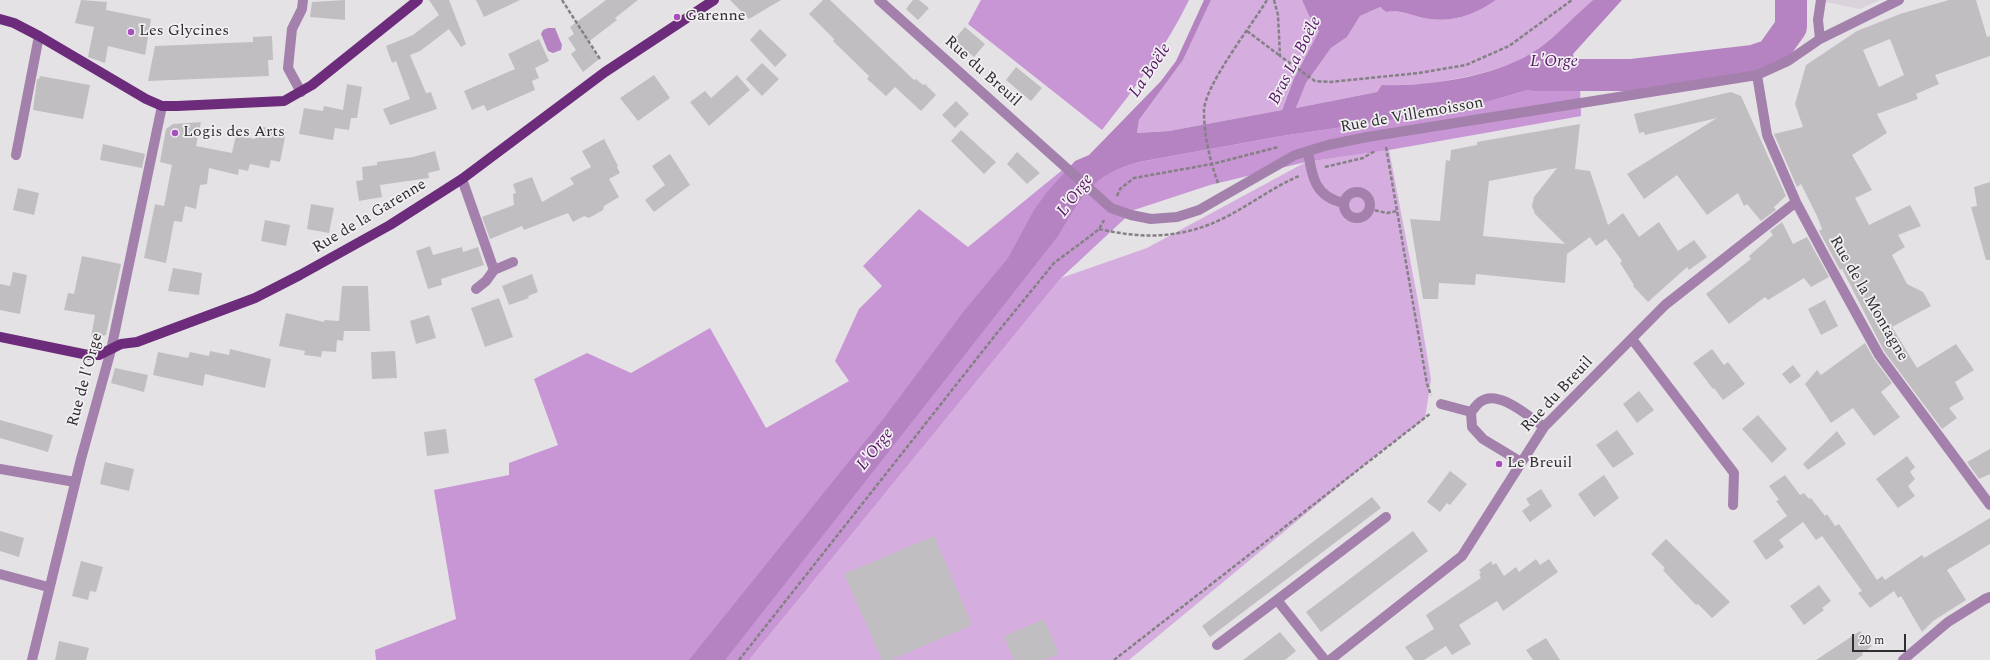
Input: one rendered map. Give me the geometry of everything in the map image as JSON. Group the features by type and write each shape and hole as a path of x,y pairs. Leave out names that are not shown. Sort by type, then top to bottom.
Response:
{"main road":[{"path":"0,19 39,36 162,106 284,101 312,85 418,0"},
{"name":"Rue de la Garenne","path":"0,337 88,355 99,355 121,344 137,342 255,298 390,225 462,179 604,72 714,0"}],"street":[{"path":"300,92 288,68 292,29 302,9 303,0"},
{"name":"Rue du Breuil","path":"879,0 1094,193"},
{"path":"1820,39 1818,20 1821,0"},
{"name":"Rue de Villemoisson","path":"1094,193 1110,208 1131,215 1151,219 1177,218 1198,210 1295,155 1308,151 1366,137 1757,75 1788,61 1820,39 1900,0"},
{"path":"16,155 39,36"},
{"name":"Rue de la Montagne","path":"1757,75 1767,135 1796,202 1879,355 1990,506"},
{"name":"Rue de l'Orge","path":"32,660 48,587 111,350 162,106"},
{"path":"1308,151 1311,171 1316,185 1323,194 1332,201 1344,203"},
{"path":"462,179 494,270"},
{"path":"1360,192 1368,199 1369,209 1363,216 1354,217 1346,212 1344,203 1349,194 1360,192"},
{"name":"Rue du Breuil","path":"1330,660 1462,556 1544,428 1665,305 1796,202"},
{"path":"476,289 486,281 494,270 513,262"},
{"path":"1632,339 1734,473 1733,505"},
{"path":"1521,462 1484,439 1472,427 1471,412 1480,401 1495,399 1504,400 1544,428"},
{"path":"1441,404 1471,412"},
{"path":"0,469 75,482"},
{"path":"1217,644 1386,517"},
{"path":"0,574 48,587"},
{"path":"1903,660 1948,622 1985,599 1990,598"},
{"path":"1277,600 1325,660"}],"path":[{"path":"562,0 600,58 604,72"},
{"path":"1225,195 1220,187 1210,157 1204,110 1211,89 1267,0"},
{"path":"1274,0 1278,16 1280,56"},
{"path":"1247,31 1288,63 1315,81 1330,82 1419,73 1466,66 1509,46 1572,0"},
{"path":"1114,660 1426,419 1441,404 1432,396 1427,384 1386,142 1362,158 1332,164 1286,182 1233,212"},
{"path":"739,660 1054,263 1098,229 1120,189 1134,178 1212,164"},
{"path":"1369,209 1386,213 1397,212"}],"shaded area":[{"path":"981,0 1189,0 1170,35 1138,84 1102,130 968,24"},
{"path":"1211,0 1302,0 1319,31 1294,77 1282,110 1169,131 1137,133 1139,120 1183,60"},
{"path":"1496,0 1593,0 1545,44 1526,56 1501,67 1475,75 1434,83 1390,86 1378,90 1377,92 1296,108 1306,83 1331,48 1347,37 1360,16 1380,7 1386,12 1390,11 1405,13 1427,19 1438,20 1458,18 1478,11"},
{"path":"1816,0 1880,0 1860,9"},
{"path":"1549,84 1580,84 1581,116 1389,150 1306,162 1210,185 1134,210 1061,278 749,660 376,660 375,650 456,619 434,490 509,475 509,463 558,445 534,379 587,353 631,373 710,328 766,428 849,381 835,361 859,309 882,286 863,266 919,209 968,247 1066,167 1090,188 1101,178 1119,169 1139,162 1282,136 1459,110"},
{"path":"1389,150 1418,301 1431,379 1425,419 1378,454 1129,660 749,660 1061,278 1147,248 1306,162"}],"water":[{"name":"L'Orge","path":"1204,0 1211,0 1183,60 1139,120 1137,133 1169,131 1282,110 1294,78 1319,31 1315,28 1302,0 1496,0 1478,11 1458,18 1438,20 1427,19 1405,13 1390,11 1386,12 1380,7 1360,16 1347,37 1331,48 1306,83 1296,108 1377,92 1382,85 1442,82 1484,73 1522,58 1538,49 1593,0 1622,0 1573,54 1580,84 1549,84 1459,110 1282,136 1139,162 1109,174 1098,181 1074,209 1058,236 725,660 689,660 884,418 964,311 1008,258 1034,210 1047,192 1075,161 1089,155 1161,81 1176,61"},
{"path":"555,28 562,45 561,50 553,53 548,51 541,34 543,30"}],"building":[{"path":"81,0 107,2 106,10 151,19 145,55 108,46 105,63 88,57 94,27 75,23"},
{"path":"345,0 345,20 310,17 312,2"},
{"path":"429,0 449,0 466,44 461,47 449,29 420,51 410,55 426,93 431,92 437,109 390,125 383,109 410,99 396,61 392,63 386,46 413,35 439,15"},
{"path":"476,0 520,0 484,17"},
{"path":"606,0 638,0 615,18 617,20 588,42 599,59 583,72 571,54 576,50 568,38 574,34 570,27"},
{"path":"730,0 781,0 749,19"},
{"path":"823,0 830,0 914,80 916,79 923,85 925,84 936,95 921,111 895,87 886,96 867,79 869,76 833,41 834,39 809,14"},
{"path":"913,0 919,0 929,8 918,20 906,9"},
{"path":"1949,0 1976,0 1987,37 1990,36 1990,56 1935,75 1939,84 1916,94 1918,99 1877,114 1887,133 1852,155 1872,190 1855,198 1869,225 1910,205 1921,226 1898,235 1905,247 1892,255 1907,284 1923,292 1931,306 1892,327 1917,368 1956,344 1974,370 1955,382 1964,399 1949,408 1957,418 1942,429 1884,351 1842,269 1840,270 1819,231 1822,229 1817,216 1801,184 1797,187 1774,134 1803,127 1795,104 1806,65 1857,31 1900,14","holes":["1890,39 1904,75 1879,87 1863,50"]},
{"path":"965,27 985,44 974,57 954,40"},
{"path":"760,29 787,55 775,67 750,40"},
{"path":"272,36 273,60 268,60 269,76 148,81 155,46 253,42 253,37"},
{"path":"539,39 549,61 535,68 539,78 532,81 535,90 487,111 484,105 472,110 464,91 515,69 508,54"},
{"path":"762,63 779,79 762,96 746,79"},
{"path":"1016,67 1042,88 1031,101 1006,80"},
{"path":"654,75 670,98 638,121 620,98"},
{"path":"737,75 750,90 709,126 690,102 705,91 711,98"},
{"path":"40,76 90,85 83,119 33,110 37,79 39,79"},
{"path":"347,84 362,87 357,118 351,118 349,130 335,128 333,140 299,134 304,108 323,111 324,106 343,110"},
{"path":"1731,92 1741,96 1786,196 1774,207 1776,210 1761,221 1747,204 1744,206 1738,193 1707,215 1677,175 1644,199 1627,174 1717,118 1645,135 1644,132 1639,133 1634,114"},
{"path":"956,101 969,114 955,128 942,115"},
{"path":"201,122 196,146 232,153 236,135 255,139 258,126 286,132 280,162 271,160 269,168 250,164 248,171 239,169 238,175 209,168 207,184 200,185 196,209 185,206 182,222 174,221 166,263 144,258 155,204 164,206 172,165 160,162 166,129 173,124"},
{"path":"1580,124 1575,169 1590,171 1608,225 1623,213 1639,237 1659,222 1678,251 1694,240 1707,257 1689,270 1687,267 1648,302 1633,286 1634,285 1620,263 1622,261 1606,239 1596,246 1590,237 1567,254 1565,283 1476,274 1475,285 1439,283 1438,299 1423,299 1410,219 1440,221 1446,160 1450,161 1451,150 1477,145 1477,142","holes":["1557,168 1534,197 1532,206 1535,214 1565,244 1483,236 1489,181"]},
{"path":"961,130 996,162 984,174 951,141"},
{"path":"604,139 620,173 609,179 619,197 604,206 603,210 589,218 584,216 573,222 568,213 524,230 522,226 490,239 482,217 514,205 513,194 516,193 513,184 532,177 542,202 574,184 570,178 591,167 582,151"},
{"path":"103,144 145,154 142,168 100,160"},
{"path":"435,151 440,170 428,173 429,178 380,185 382,197 359,201 356,181 363,180 362,167 377,165 377,162 413,157"},
{"path":"1017,152 1040,173 1027,184 1007,164"},
{"path":"670,154 690,185 654,212 645,200 665,185 652,166"},
{"path":"1990,182 1990,260 1986,260 1971,207 1977,206 1974,187"},
{"path":"18,188 39,193 34,215 13,210"},
{"path":"311,204 334,208 329,233 307,229"},
{"path":"265,220 290,225 286,246 261,241"},
{"path":"1782,222 1793,244 1807,237 1829,277 1811,287 1804,278 1768,300 1765,297 1729,324 1706,294 1751,259 1749,256 1773,235 1770,231"},
{"path":"430,246 433,255 462,247 463,252 478,247 484,265 441,279 442,285 428,289 416,251"},
{"path":"82,256 121,264 106,335 91,337 95,315 64,310 68,293 74,294"},
{"path":"173,268 202,273 199,295 168,291"},
{"path":"13,272 27,275 20,314 0,310 0,284 10,286"},
{"path":"532,274 538,292 528,296 529,298 509,305 502,286"},
{"path":"342,286 368,286 370,331 344,331 343,341 337,340 336,352 322,351 321,357 304,355 305,351 279,346 286,313 324,322 324,320 339,321"},
{"path":"499,298 513,337 485,347 471,308"},
{"path":"1825,300 1838,326 1821,335 1808,309"},
{"path":"429,315 436,338 416,344 410,321"},
{"path":"1865,343 1874,359 1892,383 1881,392 1900,417 1874,436 1853,408 1831,423 1805,384 1817,370 1821,375"},
{"path":"230,349 271,359 265,388 205,374 203,386 153,375 158,352 188,358 190,352 209,356 210,351 229,355"},
{"path":"1712,349 1724,365 1728,362 1745,384 1723,400 1693,363"},
{"path":"395,351 397,378 372,379 371,352"},
{"path":"1793,365 1801,376 1790,384 1782,374"},
{"path":"115,368 148,375 144,392 111,383"},
{"path":"1639,391 1654,410 1637,423 1623,404"},
{"path":"1758,415 1787,449 1772,463 1742,429"},
{"path":"0,420 53,435 48,452 0,438"},
{"path":"446,429 449,453 427,456 424,432"},
{"path":"1617,430 1634,454 1613,468 1596,445"},
{"path":"1837,431 1846,444 1808,470 1803,464"},
{"path":"1990,449 1990,474 1979,479 1967,462"},
{"path":"1907,456 1915,467 1910,472 1915,479 1908,486 1915,496 1898,508 1876,479"},
{"path":"105,462 134,469 129,491 100,484"},
{"path":"1450,471 1467,484 1450,505 1447,503 1440,512 1427,502"},
{"path":"1604,475 1619,498 1594,517 1578,494"},
{"path":"1785,475 1800,495 1804,493 1809,499 1811,498 1825,516 1827,514 1835,526 1839,524 1877,580 1882,576 1885,580 1922,555 1924,558 1990,518 1990,544 1947,570 1966,600 1933,621 1922,632 1901,596 1898,598 1894,591 1870,608 1858,593 1862,591 1822,536 1816,540 1803,522 1779,540 1784,547 1766,560 1753,541 1787,516 1776,501 1779,500 1769,486"},
{"path":"1541,489 1552,506 1530,522 1522,511 1530,505 1526,499"},
{"path":"1372,497 1381,508 1210,637 1202,626"},
{"path":"0,531 24,538 19,557 0,551"},
{"path":"1413,531 1428,551 1321,632 1306,612"},
{"path":"934,536 972,625 891,660 882,660 844,574"},
{"path":"1666,539 1730,602 1712,618 1698,604 1696,605 1673,581 1663,570 1665,568 1651,554"},
{"path":"1536,559 1540,565 1549,559 1558,572 1503,611 1497,601 1459,625 1471,644 1452,655 1446,646 1424,660 1414,660 1405,647 1434,629 1426,615 1481,578 1479,574 1481,573 1479,570 1491,561 1493,565 1496,563 1504,576 1516,567 1519,572"},
{"path":"81,561 103,567 96,592 90,591 88,600 72,596"},
{"path":"1819,585 1831,601 1822,608 1824,610 1804,625 1790,606"},
{"path":"1044,619 1059,654 1044,660 1014,660 1004,636"},
{"path":"1860,631 1872,646 1862,653 1863,655 1855,660 1816,660"},
{"path":"1280,632 1296,651 1285,660 1243,660"},
{"path":"1546,638 1560,660 1533,660 1526,650"},
{"path":"59,641 89,648 86,660 55,660"}],"waterway":[{"path":"1535,75 1632,75 1753,61 1771,55 1791,27 1791,0"}],"place":[{"name":"Garenne","path":"677,17"},
{"name":"Les Glycines","path":"131,32"},
{"name":"Logis des Arts","path":"175,133"},
{"name":"Le Breuil","path":"1499,464"}],"water label":[{"name":"Bras La Boële","path":"1296,61"},
{"name":"La Boële","path":"1151,71"}]}
